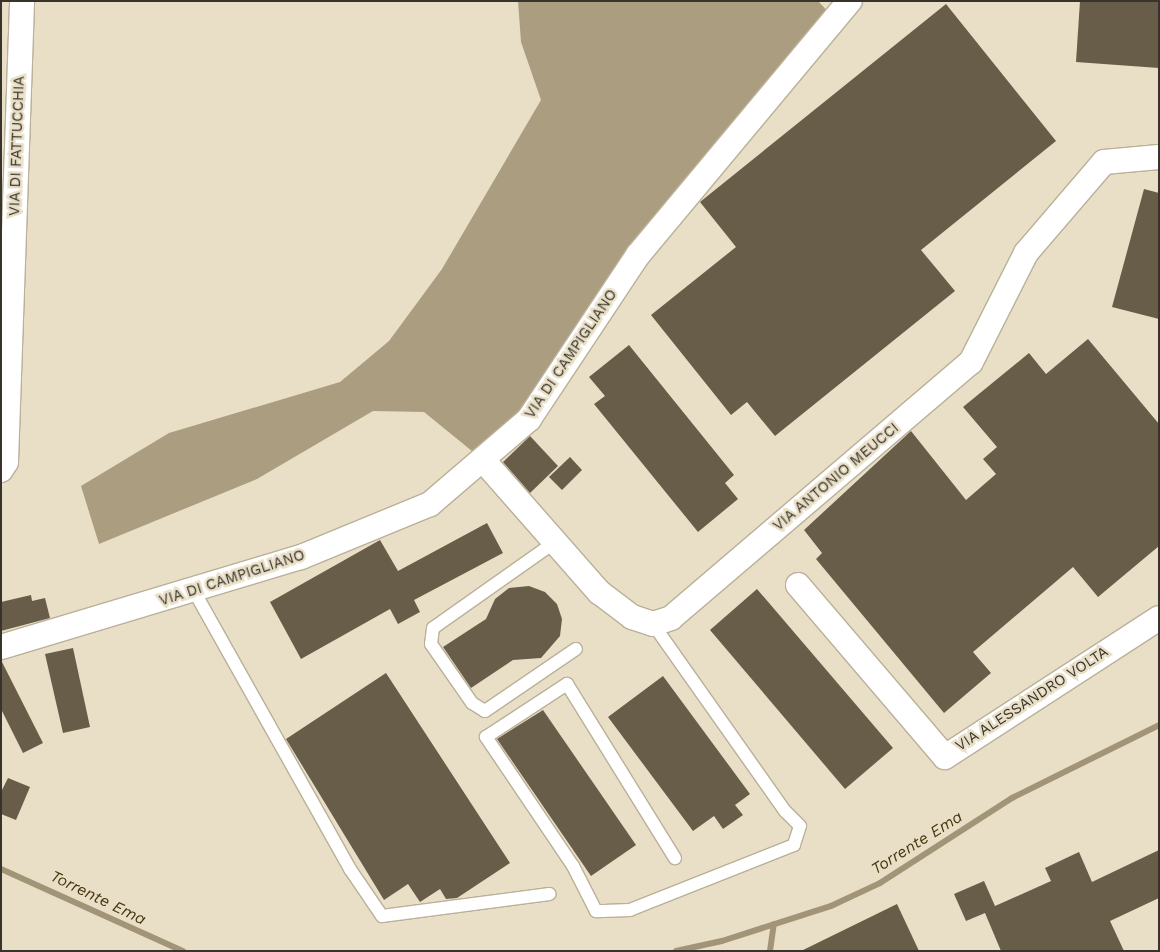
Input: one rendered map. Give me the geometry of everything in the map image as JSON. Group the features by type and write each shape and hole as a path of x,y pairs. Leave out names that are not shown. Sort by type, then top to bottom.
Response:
{"street":[{"name":"VIA DI FATTUCCHIA","path":"1,470 6,462 22,1"},
{"name":"VIA DI CAMPIGLIANO","path":"1,647 301,557 430,504 529,419 638,255 850,1"},
{"name":"VIA ANTONIO MEUCCI","path":"653,624 671,618 971,362 1026,253 1104,162 1159,157"},
{"path":"483,460 600,592 632,617 653,624"},
{"name":"VIA ALESSANDRO VOLTA","path":"798,585 945,757 1159,618"}],"lane":[{"path":"555,542 433,628 431,644 472,703 485,711 576,649"},
{"path":"194,590 350,869 382,916 550,894"},
{"path":"653,624 785,811 800,826 794,844 630,910 596,911 573,866 486,737 567,684 676,858"}],"shaded area":[{"path":"518,1 818,1 835,19 483,460 424,412 373,411 257,479 99,544 81,486 169,433 340,382 389,341 442,269 541,100 521,42"}],"building":[{"path":"1080,1 1159,1 1159,68 1076,62"},
{"path":"946,4 1056,141 921,250 955,291 775,436 747,402 731,415 651,315 736,247 700,202"},
{"path":"1144,189 1159,193 1159,319 1112,307"},
{"path":"1088,339 1159,424 1159,546 1098,597 1073,567 973,652 991,673 944,713 816,559 822,553 804,530 911,431 966,500 996,474 983,459 997,447 963,407 1029,353 1046,374"},
{"path":"629,345 734,475 725,483 738,499 698,532 594,404 605,396 589,377"},
{"path":"530,436 558,466 530,493 503,462"},
{"path":"570,457 582,470 562,490 549,477"},
{"path":"487,523 503,553 414,600 420,612 398,624 390,609 301,659 270,602 380,540 398,571"},
{"path":"529,586 545,592 557,604 562,619 560,636 541,658 513,660 471,688 443,647 486,619 495,599 509,588"},
{"path":"757,589 893,748 845,789 710,630"},
{"path":"31,595 32,601 45,598 50,618 1,631 1,602"},
{"path":"73,648 90,727 63,733 45,654"},
{"path":"1,660 43,743 23,753 1,709"},
{"path":"386,673 510,863 457,898 446,899 440,889 420,902 408,884 384,900 286,739"},
{"path":"663,676 750,794 735,805 743,815 723,829 714,816 693,831 608,717"},
{"path":"543,710 636,845 591,876 497,739"},
{"path":"8,778 30,787 16,820 1,814 1,792"},
{"path":"1159,850 1159,898 1110,921 1124,951 1001,951 985,913 966,921 954,894 984,881 995,906 1051,881 1045,868 1079,852 1092,882"},
{"path":"897,904 919,951 801,951"}],"waterway":[{"name":"Torrente Ema","path":"676,951 722,941 831,906 880,883 1012,798 1159,725"},
{"name":"Torrente Ema","path":"1,869 183,951"},
{"path":"770,951 774,924"}]}
